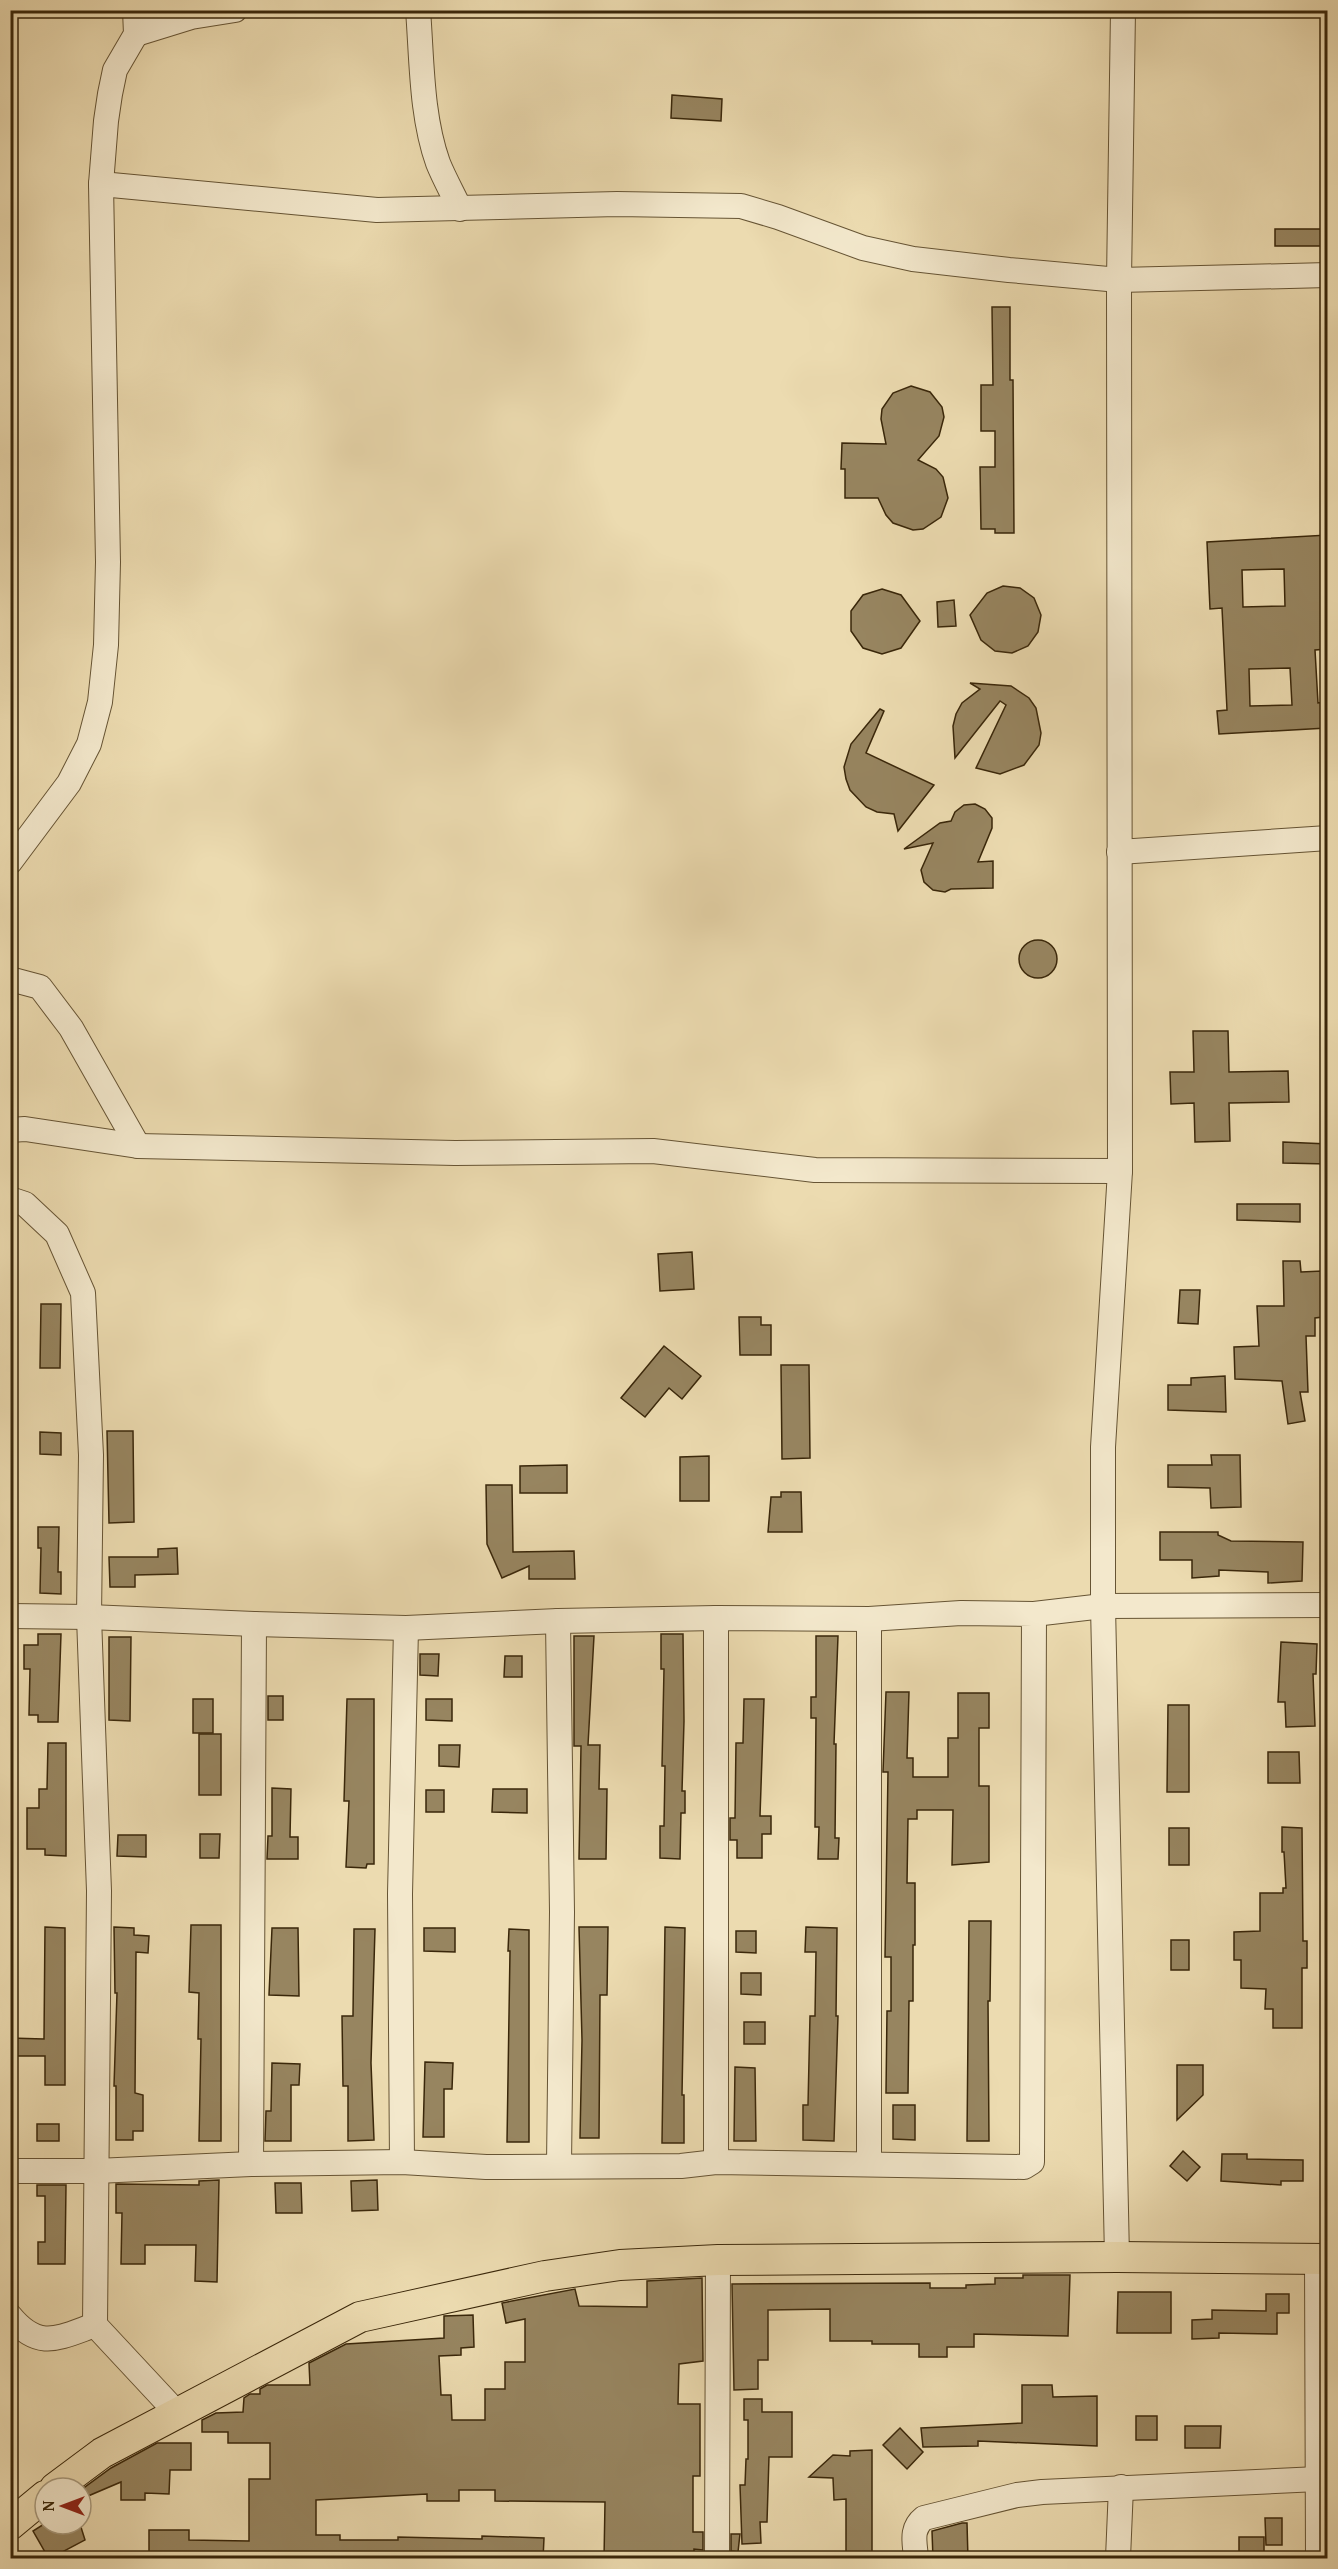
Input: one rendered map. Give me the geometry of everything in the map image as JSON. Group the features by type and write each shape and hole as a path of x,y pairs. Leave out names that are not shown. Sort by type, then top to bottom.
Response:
{"main road":[{"path":"71,2476 102,2453 360,2317 545,2276 620,2265 718,2260 1117,2257 1322,2260"},
{"path":"10,2525 33,2506"}],"street":[{"path":"10,862 69,783 89,744 100,702 106,645 108,562 101,184 106,121 115,70 136,34 135,10"},
{"path":"136,34 191,17 235,10"},
{"path":"418,10 424,93 430,132 438,163 460,209"},
{"path":"1117,2257 1103,1606 1103,1447 1120,1171 1119,279 1123,10"},
{"path":"101,184 377,210 617,204 741,206 863,248 913,259 1119,279 1328,275"},
{"path":"1119,852 1328,838"},
{"path":"10,979 40,987 70,1028 138,1146"},
{"path":"10,1130 25,1129 138,1146 455,1153 653,1151 815,1170 1120,1171"},
{"path":"10,1199 25,1204 57,1234 83,1293 91,1455 89,1617 99,1891 94,2325 177,2413"},
{"path":"10,1616 406,1628 558,1621 716,1618 869,1619 961,1613 1034,1614 1103,1606 1328,1605"},
{"path":"10,2170 96,2171 251,2164 402,2162 486,2167 681,2166 716,2162 1024,2167 1032,2162 1034,1614"},
{"path":"716,1618 716,2162"},
{"path":"869,1619 869,2163"},
{"path":"558,1621 562,1912 559,2165"},
{"path":"251,2164 254,1624"},
{"path":"402,2162 400,1894 406,1628"},
{"path":"717,2559 718,2260"},
{"path":"1318,2559 1322,2260"},
{"path":"10,2316 30,2335 53,2340 94,2325"},
{"path":"916,2559 914,2531 917,2523 924,2518 1017,2495 1121,2487 1318,2479"},
{"path":"1118,2559 1121,2487"}],"building":[{"path":"672,95 722,99 721,121 671,118"},
{"path":"1275,229 1328,229 1328,246 1275,246"},
{"path":"992,307 1010,307 1014,533 995,533 995,529 981,529 980,467 995,467 995,431 981,431 981,385 993,385"},
{"path":"911,386 930,392 942,407 944,417 939,436 918,460 936,469 943,477 948,498 941,517 923,529 913,530 893,523 886,515 878,498 845,498 845,469 841,469 842,443 886,444 881,419 882,409 893,393"},
{"path":"1328,535 1328,649 1315,650 1318,703 1326,702 1327,728 1219,734 1217,711 1227,710 1222,608 1210,609 1207,542","holes":["1284,569 1285,606 1243,607 1242,570","1290,668 1292,705 1250,706 1249,669"]},
{"path":"1003,586 1020,588 1034,598 1041,615 1038,632 1028,646 1012,653 995,651 981,640 970,615 987,593"},
{"path":"882,589 901,595 920,621 901,648 882,654 863,648 851,631 851,611 863,595"},
{"path":"954,600 956,626 938,627 937,602"},
{"path":"970,683 1011,686 1029,698 1036,708 1041,733 1039,745 1024,765 1000,774 976,768 1006,705 1000,701 955,758 953,726 956,714 962,703 980,689"},
{"path":"880,709 884,711 866,753 934,785 898,831 894,814 877,812 866,807 850,790 844,767 851,744"},
{"path":"975,804 985,809 992,818 992,828 978,862 993,861 993,888 951,889 945,892 933,890 924,882 921,870 933,843 904,849 940,823 951,821 955,812 964,805"},
{"path":"1038,940 1052,945 1057,959 1052,973 1038,978 1024,973 1019,959 1024,945"},
{"path":"1193,1031 1228,1031 1229,1072 1288,1071 1289,1102 1229,1103 1230,1141 1195,1142 1194,1103 1171,1104 1170,1072 1194,1072"},
{"path":"1283,1142 1328,1144 1328,1164 1283,1163"},
{"path":"1237,1204 1300,1204 1300,1222 1237,1220"},
{"path":"692,1252 694,1289 660,1291 658,1254"},
{"path":"1283,1261 1300,1261 1301,1272 1322,1271 1323,1317 1315,1318 1315,1336 1306,1336 1308,1392 1300,1392 1305,1421 1288,1424 1282,1381 1235,1379 1234,1347 1259,1346 1257,1306 1284,1306"},
{"path":"1180,1290 1200,1290 1198,1324 1178,1323"},
{"path":"41,1304 61,1304 60,1368 40,1368"},
{"path":"739,1317 761,1317 761,1325 771,1325 771,1355 740,1355"},
{"path":"664,1346 701,1376 682,1399 669,1388 645,1417 621,1398"},
{"path":"781,1365 809,1365 810,1458 782,1459"},
{"path":"1225,1376 1226,1412 1168,1410 1168,1385 1191,1385 1191,1378"},
{"path":"107,1431 133,1431 134,1522 109,1523"},
{"path":"40,1432 61,1433 61,1455 40,1454"},
{"path":"1211,1455 1240,1455 1241,1507 1211,1508 1210,1488 1168,1487 1168,1465 1212,1465"},
{"path":"709,1456 709,1501 680,1501 680,1457"},
{"path":"567,1465 567,1493 520,1493 520,1466"},
{"path":"486,1485 512,1485 513,1552 574,1551 575,1579 529,1579 529,1566 502,1578 487,1544"},
{"path":"781,1492 801,1492 802,1532 768,1532 771,1497 781,1497"},
{"path":"38,1527 59,1527 58,1572 61,1572 61,1594 40,1593 41,1548 38,1548"},
{"path":"1160,1532 1218,1532 1218,1535 1231,1541 1303,1542 1302,1581 1268,1583 1268,1572 1219,1570 1219,1576 1192,1578 1192,1560 1160,1560"},
{"path":"177,1548 178,1574 135,1575 135,1587 110,1587 109,1557 158,1557 158,1549"},
{"path":"38,1634 61,1634 58,1722 38,1722 38,1715 29,1715 30,1669 24,1669 24,1645 38,1645"},
{"path":"661,1634 683,1634 682,1791 685,1791 685,1813 681,1813 680,1859 660,1858 660,1826 664,1826 665,1766 662,1766 664,1669 661,1669"},
{"path":"574,1636 594,1636 588,1745 600,1745 599,1789 607,1789 606,1859 579,1859 581,1746 574,1746"},
{"path":"816,1636 838,1636 834,1744 836,1744 835,1838 839,1838 838,1859 818,1859 819,1827 815,1827 816,1718 811,1718 811,1697 816,1697"},
{"path":"109,1637 131,1637 130,1721 109,1720"},
{"path":"1281,1642 1317,1644 1316,1674 1313,1674 1315,1726 1286,1727 1285,1702 1278,1702"},
{"path":"420,1654 439,1654 438,1676 420,1675"},
{"path":"505,1656 522,1656 522,1677 504,1677"},
{"path":"886,1692 909,1692 907,1758 913,1758 913,1777 948,1777 948,1738 958,1738 958,1693 989,1693 989,1728 979,1728 979,1786 989,1786 989,1862 952,1865 953,1810 917,1810 917,1819 908,1819 907,1883 915,1883 915,1945 913,1945 913,2001 909,2001 908,2093 886,2093 887,2011 891,2011 891,1957 885,1957 888,1772 883,1772"},
{"path":"268,1696 283,1696 283,1720 268,1720"},
{"path":"193,1699 213,1699 213,1733 193,1733"},
{"path":"347,1699 374,1699 374,1864 367,1864 366,1868 346,1867 349,1801 344,1801"},
{"path":"426,1699 452,1699 452,1721 426,1720"},
{"path":"744,1699 764,1699 760,1816 771,1816 771,1834 762,1834 762,1858 737,1858 737,1840 730,1840 730,1818 735,1818 736,1743 743,1743"},
{"path":"1168,1705 1189,1705 1189,1792 1167,1792"},
{"path":"199,1734 221,1734 221,1795 199,1795"},
{"path":"48,1743 66,1743 66,1856 45,1855 45,1849 27,1849 27,1808 39,1808 39,1789 47,1789"},
{"path":"439,1745 460,1745 459,1767 439,1766"},
{"path":"1268,1752 1299,1752 1300,1783 1268,1783"},
{"path":"272,1788 291,1789 290,1837 298,1837 298,1859 267,1859 268,1836 272,1836"},
{"path":"493,1789 527,1789 527,1813 492,1812"},
{"path":"426,1790 444,1790 444,1812 426,1812"},
{"path":"1282,1827 1302,1828 1303,1941 1307,1941 1307,1968 1302,1968 1302,2028 1273,2028 1273,2009 1265,2009 1266,1989 1241,1988 1241,1960 1234,1960 1234,1932 1260,1931 1260,1893 1283,1893 1283,1888 1286,1888"},
{"path":"1169,1828 1189,1828 1189,1865 1169,1865"},
{"path":"200,1834 220,1834 219,1858 200,1858"},
{"path":"118,1835 146,1835 146,1857 117,1856"},
{"path":"969,1921 991,1921 990,2001 988,2001 989,2141 967,2141"},
{"path":"191,1925 221,1925 221,2141 199,2141 201,2039 198,2039 199,1993 189,1992"},
{"path":"45,1927 65,1928 65,2085 45,2085 45,2056 10,2056 10,2038 44,2039"},
{"path":"114,1927 134,1928 134,1935 149,1936 148,1953 136,1952 135,2093 143,2095 143,2131 133,2131 133,2140 116,2140 116,2086 114,2086 117,1993 115,1993"},
{"path":"579,1927 608,1927 607,1995 600,1995 599,2138 580,2138 582,2040"},
{"path":"665,1927 685,1928 682,2095 684,2095 684,2143 662,2143"},
{"path":"806,1927 837,1928 836,2016 838,2016 834,2141 803,2140 803,2105 808,2105 810,2016 815,2016 816,1952 805,1952"},
{"path":"272,1928 298,1928 299,1996 269,1995"},
{"path":"424,1928 455,1928 455,1952 424,1951"},
{"path":"354,1929 375,1929 371,2063 374,2140 348,2141 348,2086 343,2086 342,2016 353,2016"},
{"path":"509,1929 529,1930 529,2142 507,2142"},
{"path":"736,1931 756,1931 756,1953 736,1952"},
{"path":"1171,1940 1189,1940 1189,1970 1171,1970"},
{"path":"741,1973 761,1973 761,1995 741,1994"},
{"path":"744,2022 765,2022 765,2044 744,2044"},
{"path":"425,2062 453,2063 452,2089 444,2089 444,2137 423,2137"},
{"path":"272,2063 300,2064 299,2085 291,2085 291,2141 265,2141 266,2111 271,2111"},
{"path":"1177,2065 1203,2065 1203,2095 1177,2120"},
{"path":"735,2067 755,2068 756,2141 734,2141"},
{"path":"893,2105 915,2105 915,2140 893,2139"},
{"path":"37,2124 59,2124 59,2141 37,2141"},
{"path":"1183,2151 1200,2167 1187,2181 1170,2166"},
{"path":"1222,2154 1247,2154 1247,2159 1303,2160 1303,2181 1281,2181 1281,2185 1221,2181"},
{"path":"219,2180 217,2282 195,2281 196,2245 145,2245 145,2264 121,2264 122,2213 116,2213 116,2184 199,2185 199,2181"},
{"path":"377,2180 378,2210 352,2211 351,2181"},
{"path":"275,2183 301,2183 302,2213 276,2213"},
{"path":"37,2185 66,2185 65,2264 38,2264 38,2242 45,2242 45,2196 37,2196"},
{"path":"1023,2275 1070,2275 1068,2336 974,2334 974,2347 947,2347 947,2357 919,2357 919,2344 830,2341 830,2309 768,2310 768,2360 758,2360 758,2389 734,2390 732,2284 930,2283 930,2288 966,2288 966,2285 995,2284 995,2278 1023,2278"},
{"path":"702,2278 703,2361 679,2364 678,2404 700,2404 700,2476 693,2476 693,2532 703,2532 703,2550 694,2549 694,2559 604,2559 605,2502 495,2501 495,2490 459,2490 459,2501 427,2501 427,2494 316,2500 316,2535 340,2535 340,2540 398,2540 398,2537 482,2539 482,2536 544,2538 543,2559 149,2559 149,2530 189,2530 189,2540 249,2541 249,2479 270,2479 270,2443 228,2443 228,2432 202,2432 202,2420 216,2413 243,2412 244,2398 250,2394 260,2394 260,2389 267,2385 310,2385 309,2363 346,2344 444,2338 444,2316 473,2315 474,2347 461,2348 461,2355 439,2356 441,2395 451,2395 452,2420 485,2420 485,2389 505,2389 505,2362 525,2362 525,2319 506,2323 502,2303 575,2289 579,2306 647,2307 647,2281"},
{"path":"1118,2292 1171,2292 1171,2333 1117,2333"},
{"path":"1266,2294 1289,2294 1289,2313 1277,2313 1277,2334 1219,2333 1219,2338 1192,2339 1192,2320 1212,2319 1212,2310 1266,2311"},
{"path":"1022,2385 1052,2385 1053,2397 1097,2396 1097,2446 978,2441 978,2446 923,2447 921,2428 1022,2423"},
{"path":"744,2399 762,2399 762,2412 792,2412 792,2457 769,2457 767,2522 760,2522 761,2543 742,2544 740,2485 745,2485 746,2459 748,2459 748,2420 744,2420"},
{"path":"1136,2416 1157,2416 1157,2440 1136,2440"},
{"path":"1185,2426 1221,2426 1220,2448 1185,2448"},
{"path":"900,2428 923,2452 907,2469 883,2445"},
{"path":"157,2443 191,2443 191,2470 170,2470 169,2494 145,2493 145,2500 121,2500 121,2482 93,2494 93,2481 111,2468"},
{"path":"872,2450 872,2559 846,2559 846,2499 834,2500 833,2478 809,2477 833,2455 850,2456 850,2451"},
{"path":"1265,2518 1282,2518 1282,2545 1266,2545"},
{"path":"967,2523 968,2559 933,2559 932,2531"},
{"path":"731,2534 740,2534 738,2552 731,2551"},
{"path":"36,2536 84,2536 85,2540 49,2559"},
{"path":"1239,2537 1264,2537 1264,2557 1239,2557"}]}
